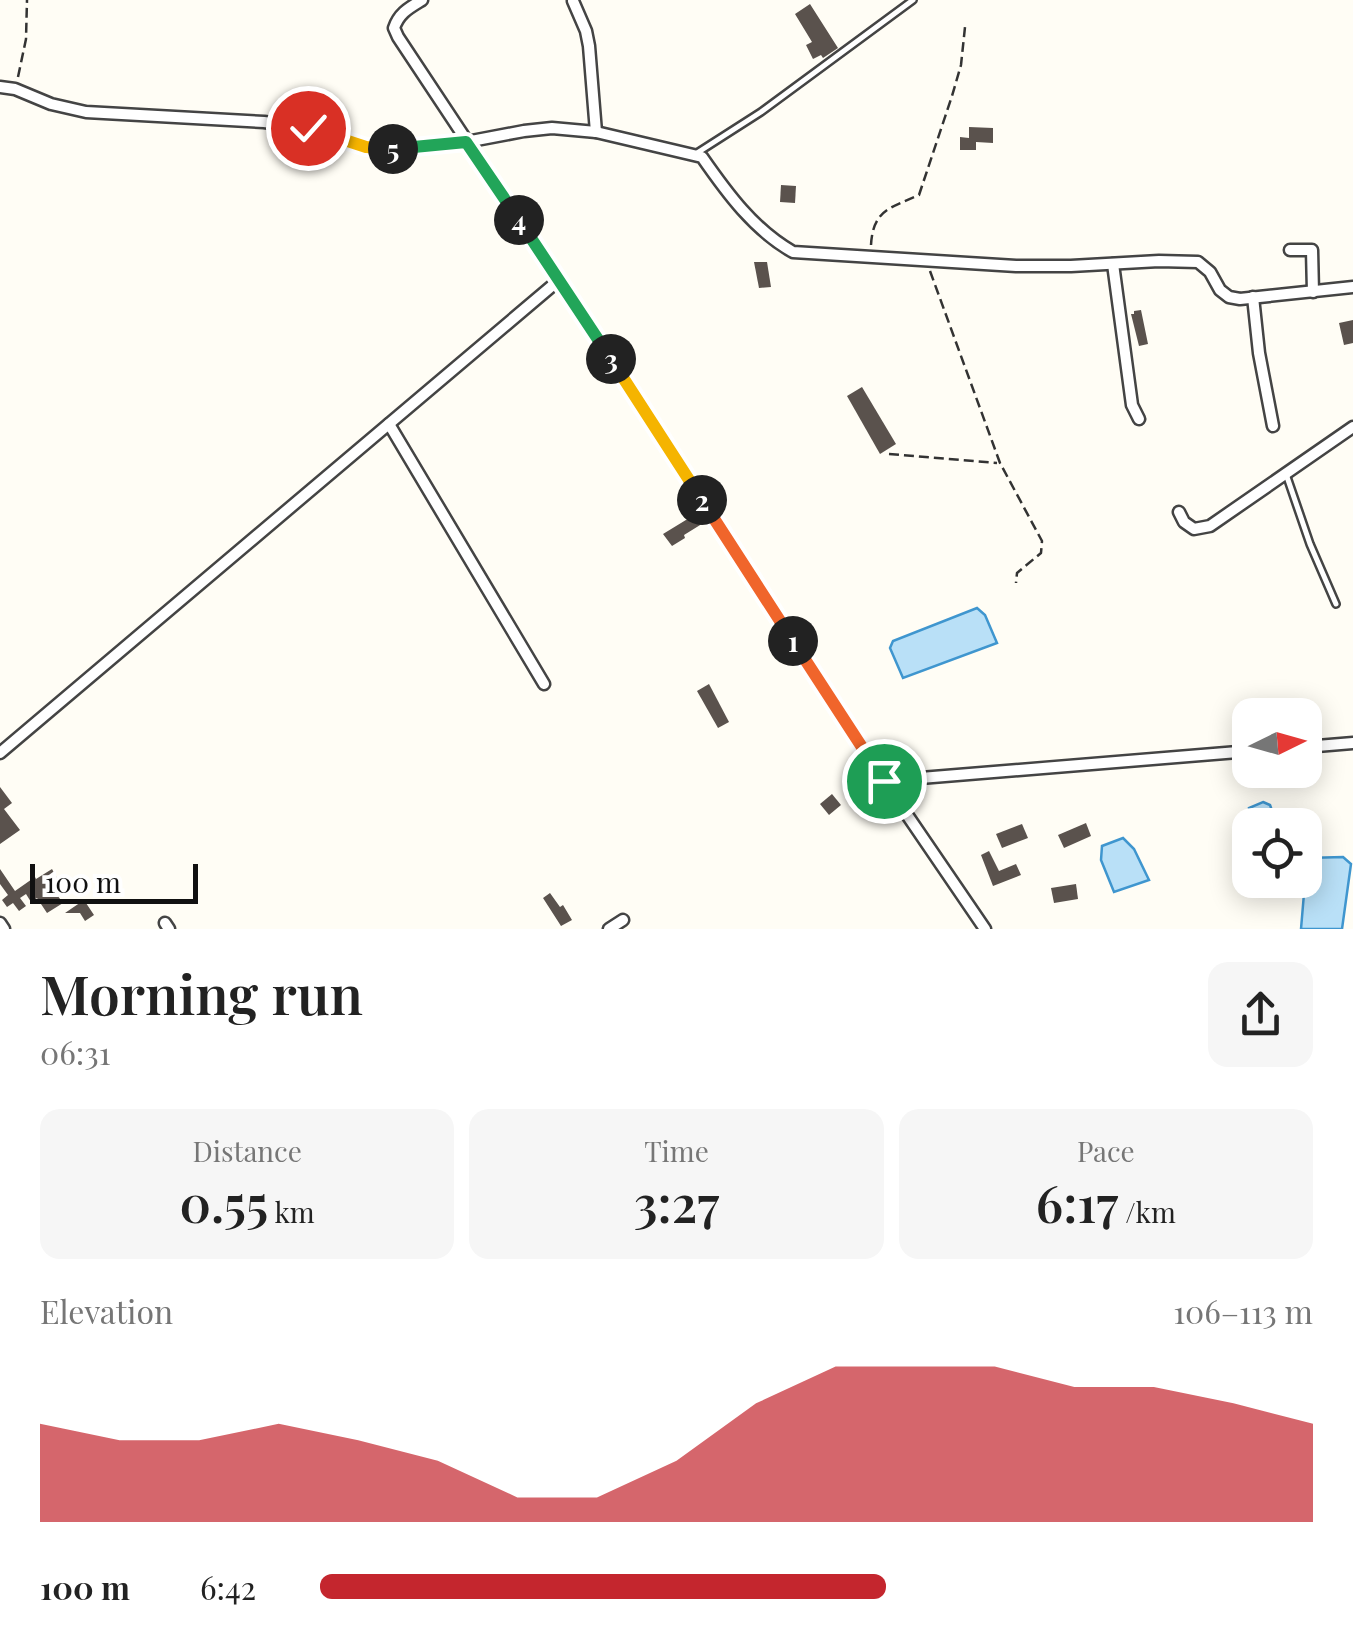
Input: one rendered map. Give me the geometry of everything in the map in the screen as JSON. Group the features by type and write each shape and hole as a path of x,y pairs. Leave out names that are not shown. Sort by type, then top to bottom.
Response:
{"street":[{"path":"422,0 403,12 394,28 884,781 985,929"},
{"path":"573,1 586,32 596,132"},
{"path":"0,87 86,112 308,128 376,150 469,146 524,131 552,128 596,132 702,157 730,197 777,243 792,252 1016,266 1183,260 1204,266 1220,290 1240,299 1353,287"},
{"path":"1290,250 1312,250 1313,292"},
{"path":"1114,264 1132,405 1138,419"},
{"path":"0,753 559,280"},
{"path":"1253,297 1258,353 1274,426"},
{"path":"389,424 544,684"},
{"path":"1179,512 1194,530 1210,526 1353,427"},
{"path":"1322,746 1353,743"},
{"path":"884,781 1232,752"},
{"path":"609,929 622,920"},
{"path":"0,923 4,929"}],"lane":[{"path":"694,154 761,112 913,0"},
{"path":"1286,474 1336,604"}],"path":[{"path":"15,89 26,39 26,0"},
{"path":"871,257 872,229 882,211 919,195 961,65 966,28"},
{"path":"926,260 1000,463 1042,541 1041,553 1017,573 1016,583"},
{"path":"889,454 1000,463"}],"water":[{"path":"977,608 985,615 997,643 903,678 890,648 893,641"},
{"path":"1263,802 1271,808 1249,808"},
{"path":"1123,838 1134,849 1149,880 1114,892 1101,860 1102,846"},
{"path":"1343,857 1351,864 1342,929 1301,929 1304,898 1322,898 1322,858"}],"building":[{"path":"810,4 838,48 823,58 821,55 813,59 806,45 812,42 795,14"},
{"path":"969,127 993,128 993,143 976,142 976,150 960,150 960,137 969,138"},
{"path":"781,185 796,186 795,203 780,202"},
{"path":"754,262 767,262 771,287 759,288"},
{"path":"1141,310 1148,344 1139,346 1131,314"},
{"path":"1353,320 1353,343 1344,345 1339,323"},
{"path":"862,387 896,444 880,454 847,396"},
{"path":"699,512 705,522 672,546 663,534"},
{"path":"709,684 729,722 718,728 697,691"},
{"path":"0,787 12,803 4,809 20,830 0,844"},
{"path":"832,794 841,805 829,815 820,804"},
{"path":"1086,823 1091,836 1064,848 1058,835"},
{"path":"1022,824 1028,838 1002,848 996,834"},
{"path":"989,851 999,871 1016,864 1021,875 993,886 981,855"},
{"path":"0,869 15,891 52,869 59,882 52,888 63,903 47,913 37,898 31,902 26,894 20,898 26,906 19,911 13,903 7,907 2,900 8,895 0,884"},
{"path":"1076,884 1078,899 1054,903 1051,888"},
{"path":"550,893 572,920 561,926 543,898"},
{"path":"84,900 94,915 85,921 80,913 65,913"}],"route":[{"path":"308,128 376,150 466,142 884,781"}]}
